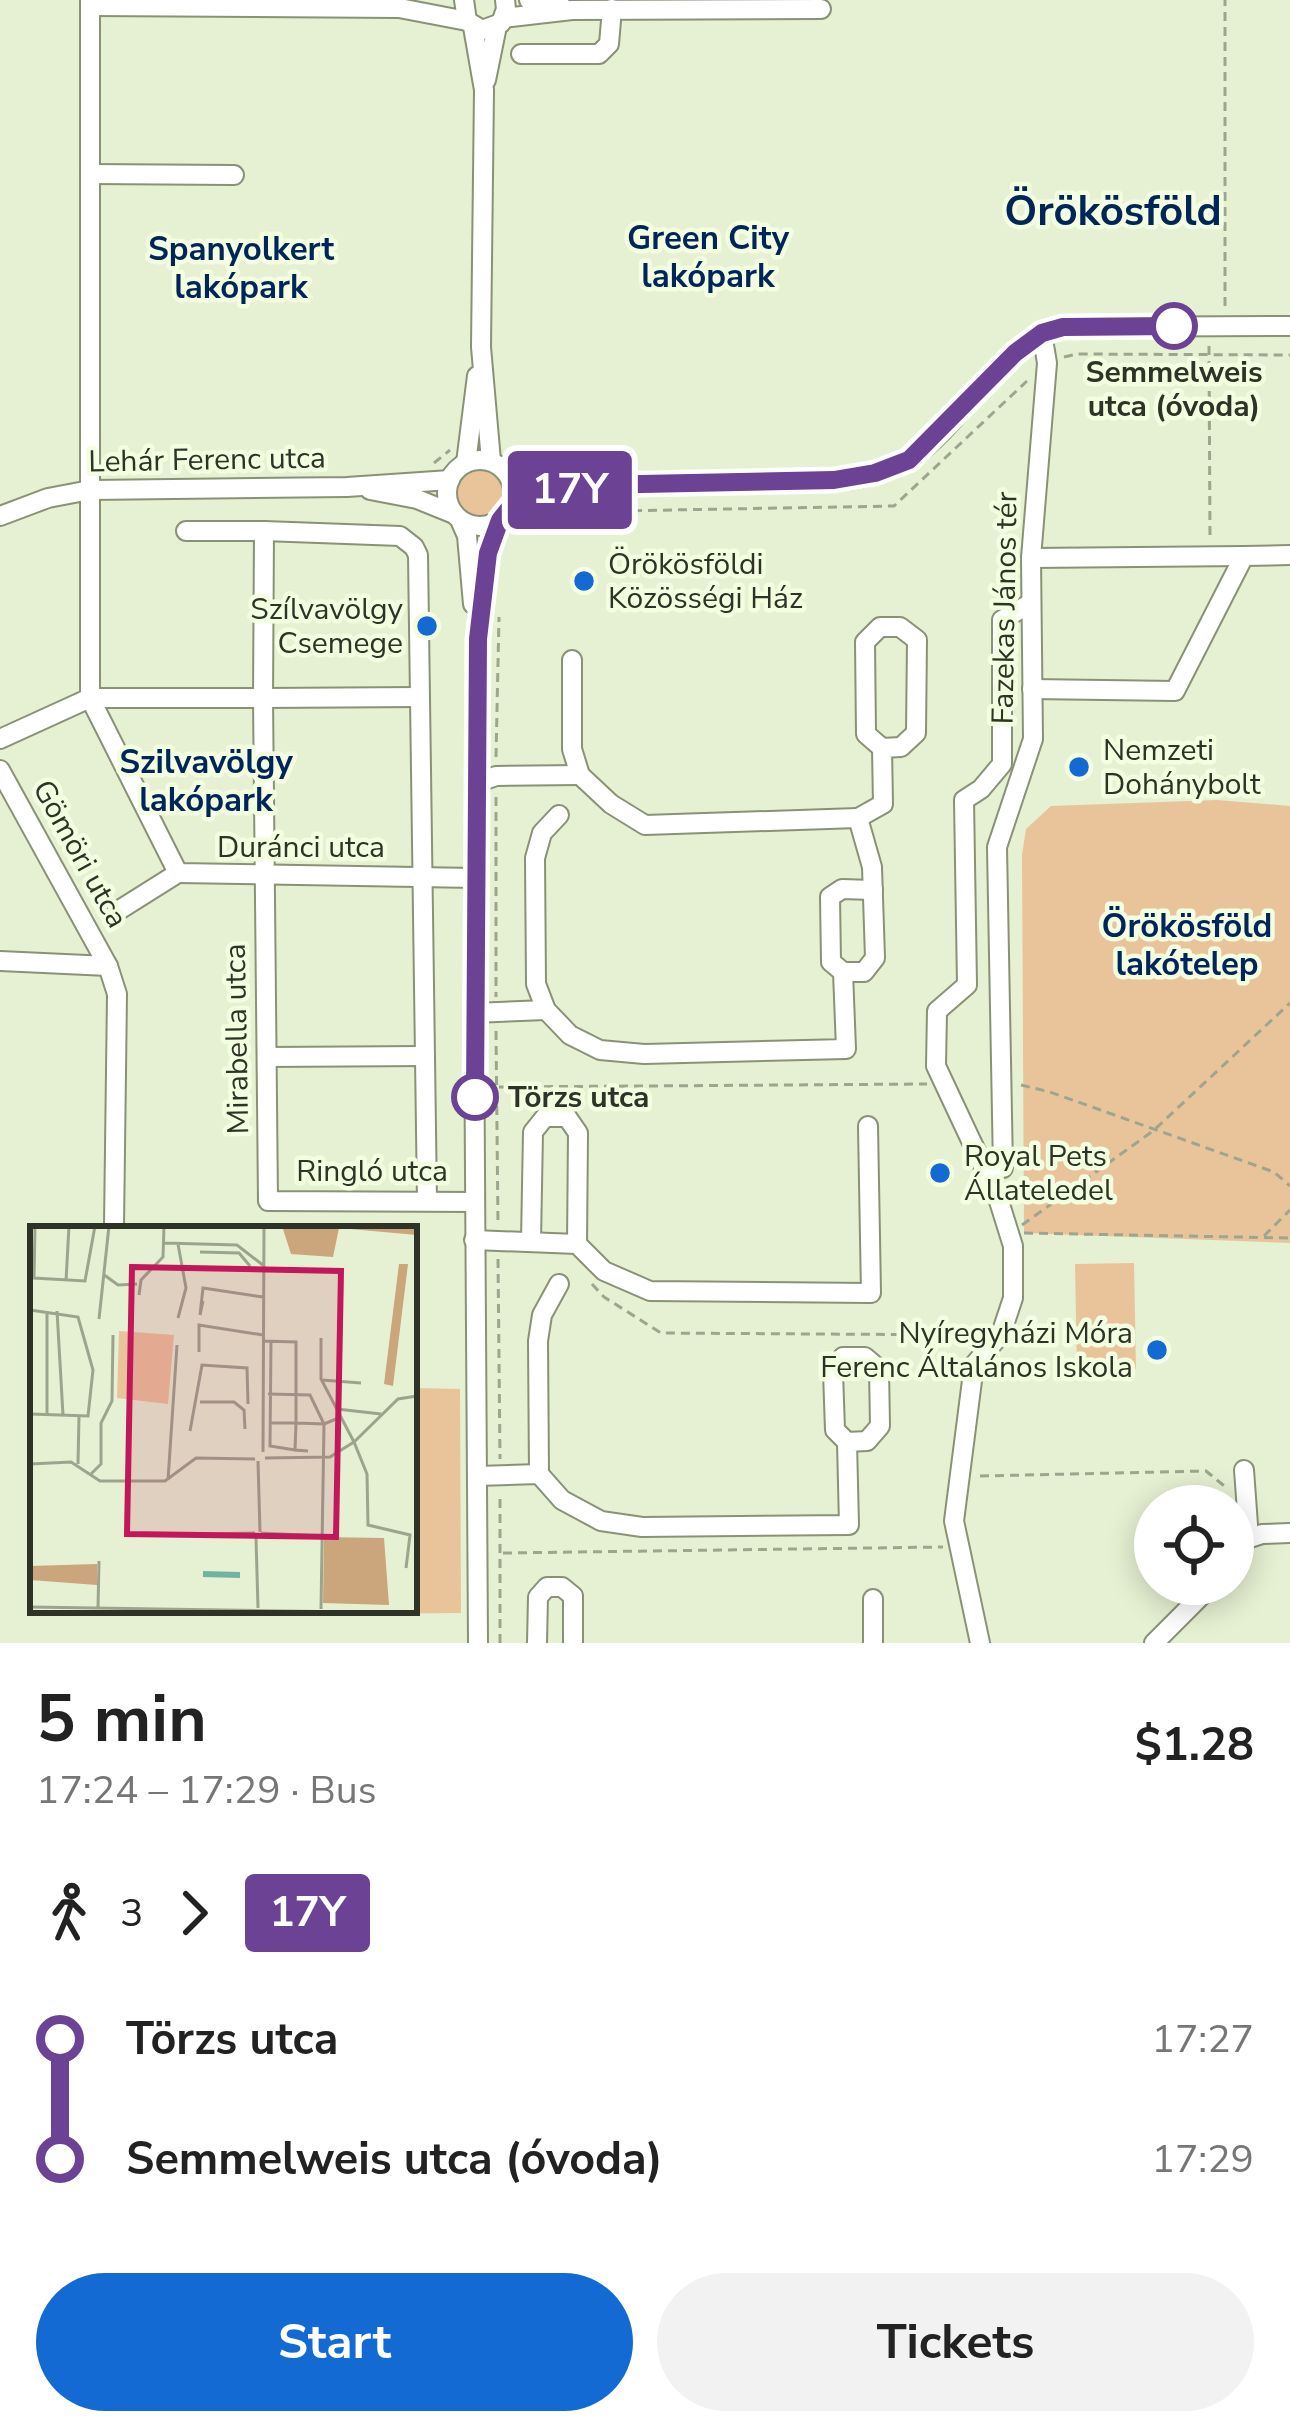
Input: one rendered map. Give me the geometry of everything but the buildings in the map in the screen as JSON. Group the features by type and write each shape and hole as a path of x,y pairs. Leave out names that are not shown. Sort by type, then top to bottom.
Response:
{"street":[{"path":"399,8 444,0"},
{"path":"464,0 484,90 481,347 490,461"},
{"path":"530,0 572,10"},
{"path":"90,698 90,3 360,4 399,8 488,30 502,15 572,10 718,4 820,9"},
{"path":"521,54 599,55 609,44 612,9"},
{"path":"484,90 502,15"},
{"path":"90,174 234,175"},
{"path":"508,475 593,485 834,480 875,473 909,460 1015,353 1042,333 1063,327 1290,326"},
{"name":"Fazekas János tér","path":"1003,1168 997,847 1033,739 1031,558 1047,363 1042,333"},
{"path":"478,1643 474,1013 476,878 486,780 467,536 447,494 450,480 466,463 481,347"},
{"path":"466,463 490,461 508,475 514,490 488,553 478,639"},
{"name":"Lehár Ferenc utca","path":"0,516 48,497 90,490 347,487 450,480"},
{"path":"457,517 476,526 593,485"},
{"name":"Lehár Ferenc utca","path":"347,487 417,499 457,517"},
{"name":"Mirabella utca","path":"264,531 268,1201"},
{"path":"185,532 400,536 418,555 427,1202"},
{"path":"1031,558 1290,555"},
{"path":"1032,689 1175,692 1244,556"},
{"path":"980,1643 954,1522 974,1365 1000,1334 1013,1298 1010,1233 935,1066 937,1011 967,985 964,800 981,789 1002,764 1002,620 1031,603"},
{"path":"572,660 572,749 580,775 611,804 645,825 858,818 884,804 881,748 866,734 866,642 880,627 899,627 916,640 916,733 901,747 881,748"},
{"path":"0,739 90,698 419,697"},
{"name":"Duránci utca","path":"90,698 178,873 476,878"},
{"name":"Gömöri utca","path":"0,770 6,794 108,967 119,1017 114,1226"},
{"path":"486,780 580,775"},
{"path":"559,815 542,833 535,858 536,984 546,1010 570,1035 600,1050 644,1054 846,1049 843,972"},
{"path":"858,818 872,867 874,890 875,958 864,972 843,972 830,962 830,897 842,889 874,890"},
{"path":"116,912 178,873"},
{"path":"0,961 108,967"},
{"path":"474,1013 546,1010"},
{"path":"267,1057 425,1056"},
{"path":"531,1241 533,1132 545,1117 566,1117 578,1133 578,1244"},
{"path":"474,1240 578,1244 604,1270 650,1291 871,1294 868,1126"},
{"name":"Ringló utca","path":"268,1201 475,1202"},
{"path":"559,1284 542,1315 538,1341 539,1474 562,1500 601,1521 642,1527 849,1525 847,1442 835,1430 833,1372 844,1357 865,1357 879,1369 880,1426 867,1441 847,1442"},
{"path":"1244,1470 1245,1485"},
{"path":"477,1476 539,1474"},
{"path":"1254,1537 1290,1534"},
{"path":"537,1643 538,1597 547,1587 562,1588 573,1596 573,1643"},
{"path":"873,1599 873,1643"},
{"path":"1154,1643 1192,1605"}],"path":[{"path":"1210,556 1226,0"},
{"path":"500,598 486,780 496,1013 500,1643"},
{"path":"1010,1233 1153,1131 1290,1004"},
{"path":"497,1087 944,1084"},
{"path":"1001,1085 1050,1092 1274,1172 1290,1186"},
{"path":"1263,1237 1290,1210"},
{"path":"1010,1233 1290,1238"},
{"path":"591,1283 604,1297 661,1333 1000,1334"},
{"path":"960,1477 1206,1471 1224,1485"},
{"path":"500,1553 957,1546"}],"shaded area":[{"path":"480,465 499,473 507,492 499,511 480,519 461,511 453,492 461,473"},
{"path":"1217,800 1290,806 1290,1243 1024,1233 1022,855 1026,829 1051,806"},
{"path":"1134,1263 1136,1369 1077,1370 1075,1264"},
{"path":"417,1388 460,1389 461,1613 353,1614 417,1613"}],"bus line":[{"name":"17Y","path":"475,1097 478,639 488,553 500,520 512,505 593,485 834,480 875,473 909,460 1015,353 1042,333 1063,327 1174,326"}],"place":[{"name":"Semmelweis utca (óvoda)","path":"1174,326"},
{"name":"Örökösföldi Közösségi Ház","path":"584,581"},
{"name":"Szílvavölgy Csemege","path":"427,626"},
{"name":"Nemzeti Dohánybolt","path":"1079,767"},
{"name":"Törzs utca","path":"475,1097"},
{"name":"Royal Pets Állateledel","path":"940,1173"},
{"name":"Nyíregyházi Móra Ferenc Általános Iskola","path":"1157,1350"}],"district":[{"name":"Örökösföld","path":"1113,211"},
{"name":"Green City lakópark","path":"708,257"},
{"name":"Spanyolkert lakópark","path":"241,268"},
{"name":"Szilvavölgy lakópark","path":"206,781"},
{"name":"Örökösföld lakótelep","path":"1187,945"}]}
